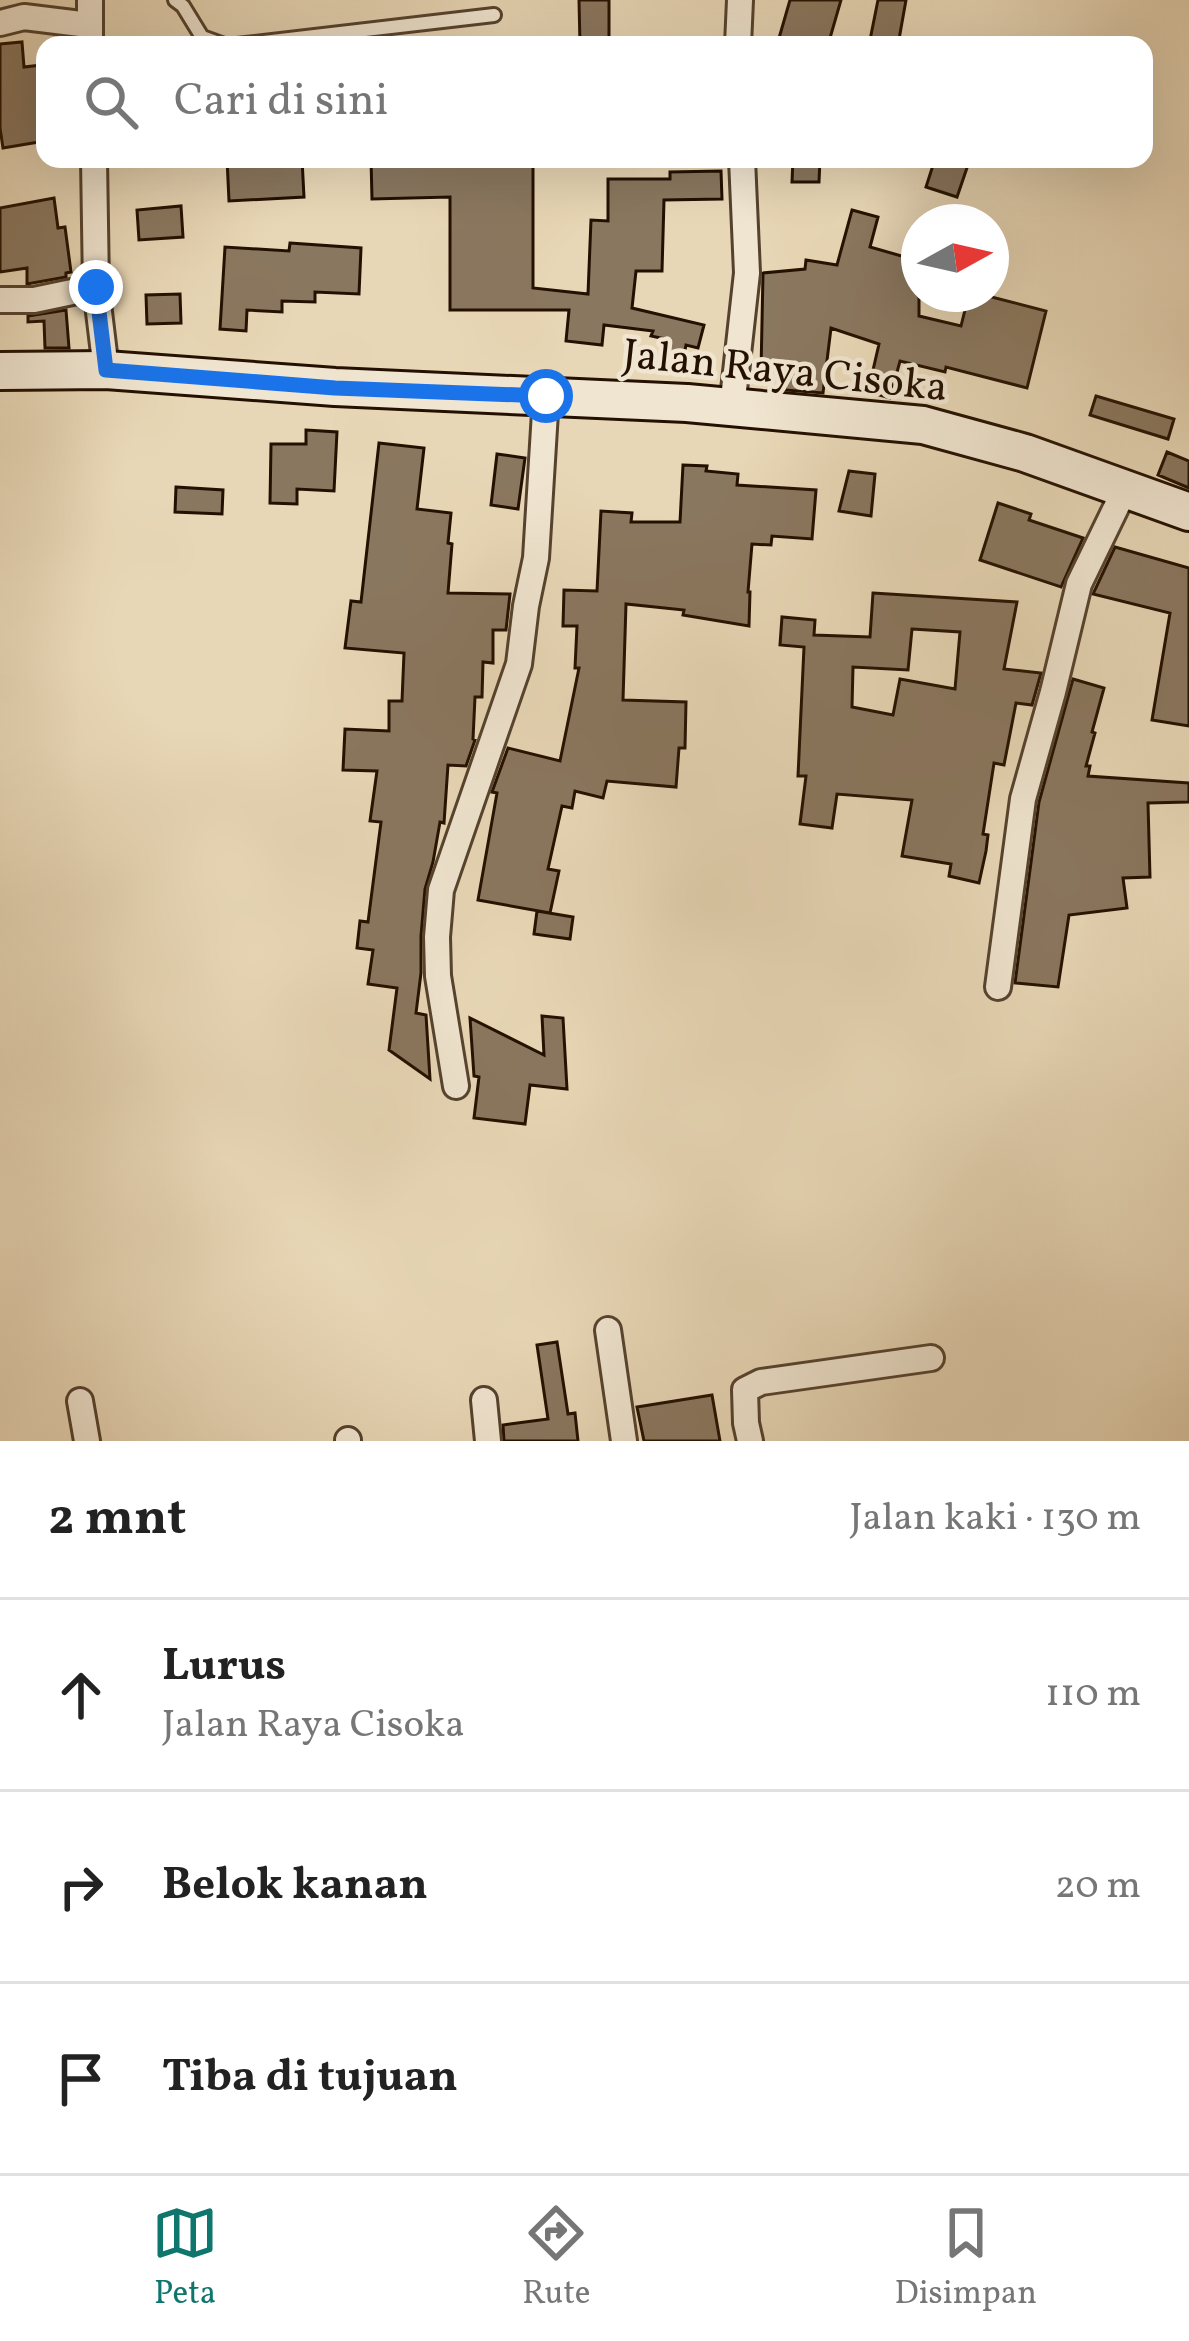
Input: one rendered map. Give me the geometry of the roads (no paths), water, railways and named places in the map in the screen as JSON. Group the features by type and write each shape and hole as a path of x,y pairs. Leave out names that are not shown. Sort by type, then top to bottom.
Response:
{"street":[{"path":"738,36 740,0"},
{"path":"0,23 24,17 90,23"},
{"path":"94,168 96,287 106,370"},
{"path":"732,408 747,273 742,168"},
{"path":"0,300 34,300 96,287"},
{"name":"Jalan Raya Cisoka","path":"0,371 106,370 335,388 732,408 922,425 1025,453 1189,512"},
{"path":"456,1086 438,976 441,890 519,664 536,558 546,396"},
{"path":"998,988 1023,799 1079,584 1125,488"},
{"path":"608,1330 624,1441"},
{"path":"749,1441 746,1390 761,1382 931,1358"},
{"path":"484,1400 488,1441"},
{"path":"80,1401 87,1441"}],"lane":[{"path":"176,0 201,36"},
{"path":"314,36 494,15"}]}
